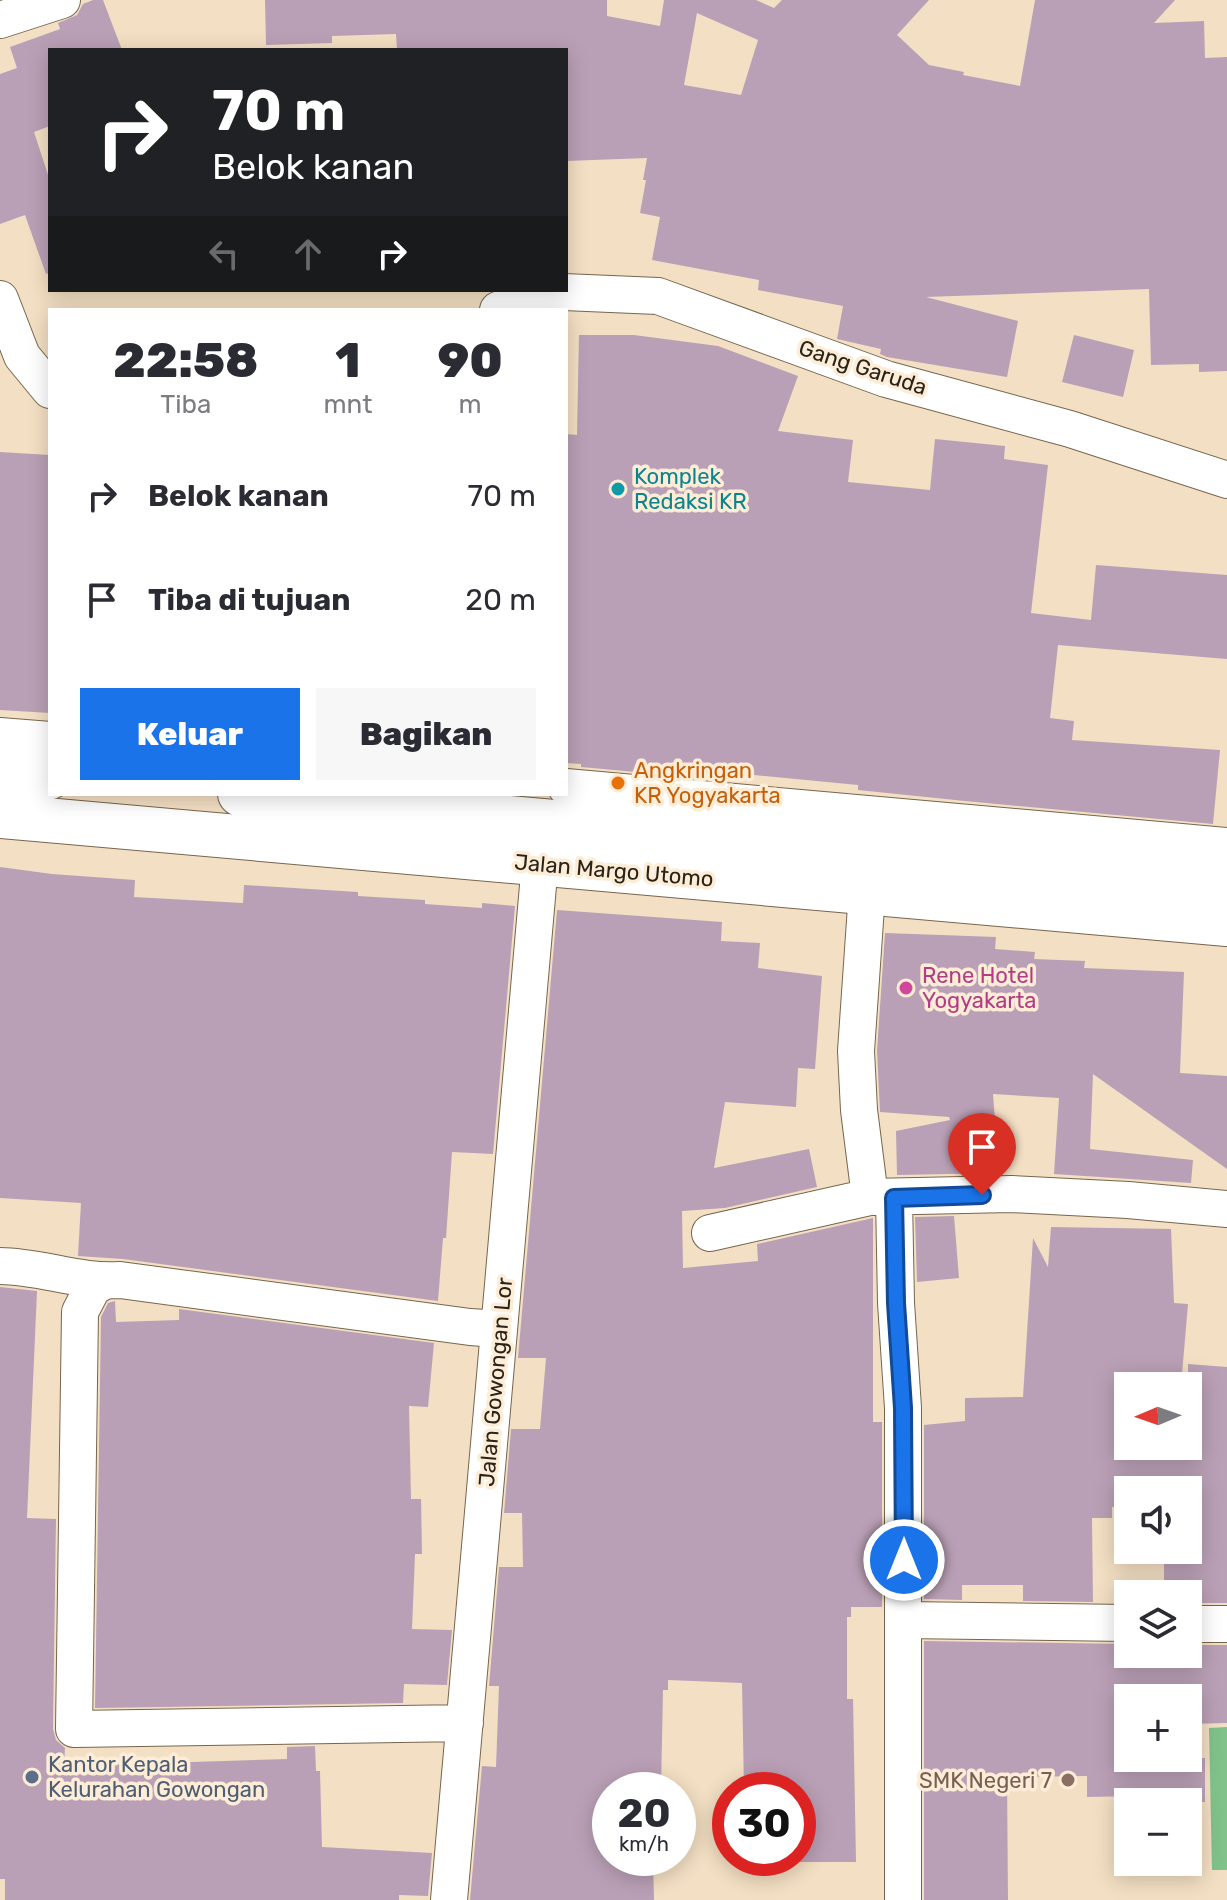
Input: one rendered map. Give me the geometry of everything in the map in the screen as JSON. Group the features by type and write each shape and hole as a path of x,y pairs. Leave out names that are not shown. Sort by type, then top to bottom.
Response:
{"main road":[{"path":"0,773 48,765"},
{"path":"21,818 48,765"},
{"name":"Jalan Margo Utomo","path":"261,796 550,824 792,864 1125,894 1227,924"},
{"name":"Jalan Margo Utomo","path":"21,818 220,815 550,824"},
{"name":"Jalan Margo Utomo","path":"792,864 867,892 960,880"},
{"name":"Jalan Margo Utomo","path":"1125,894 1227,882"}],"street":[{"path":"0,20 62,0"},
{"name":"Gang Garuda","path":"502,308 538,292"},
{"name":"Gang Garuda","path":"564,292 658,296 886,379 962,397 1227,480"},
{"path":"0,299 22,356 48,388"},
{"path":"0,736 48,765"},
{"path":"550,824 1227,846"},
{"name":"Jalan Gowongan Lor","path":"449,1900 499,1329 550,824"},
{"path":"867,892 856,1051 859,1110 882,1197 896,1303 903,1408 903,1900"},
{"path":"710,1233 882,1197 1011,1194 1227,1209"},
{"path":"0,1266 23,1266 105,1281 120,1280 499,1329"},
{"path":"105,1281 93,1287 80,1312 74,1729 465,1723"},
{"path":"904,1620 1114,1623"},
{"path":"1202,1624 1227,1624"}],"green space":[{"path":"1227,1727 1227,1870 1212,1870 1209,1728"}],"building":[{"path":"103,0 121,48 48,48 48,127 34,132 48,175 46,274 25,215 0,224 0,74 17,68 10,47 60,29 58,23 77,15 83,4"},
{"path":"265,0 607,0 607,16 660,26 664,0 756,0 774,8 782,0 929,0 897,35 929,65 1020,86 1035,0 1175,0 1154,23 1204,21 1205,58 1227,57 1227,371 1199,372 1199,364 1151,365 1149,289 926,297 1018,321 1007,377 887,357 880,354 881,349 837,339 843,306 758,290 759,280 652,260 660,217 640,213 647,158 568,161 568,48 397,48 396,34 332,36 332,43 266,45","holes":["697,13 758,40 741,95 684,85"]},
{"path":"579,335 634,335 718,346 798,376 778,431 853,440 848,482 930,490 935,439 1005,446 1004,459 1048,465 1031,613 1091,620 1096,565 1227,575 1227,659 1058,645 1050,718 1074,721 1072,740 1220,750 1213,824 858,790 858,785 723,772 723,780 581,767 581,764 568,763 568,434 577,435"},
{"path":"1074,335 1134,350 1123,397 1062,382"},
{"path":"0,452 48,455 48,713 0,710"},
{"path":"0,867 135,880 134,897 243,903 244,885 358,892 358,896 425,900 425,904 482,908 482,903 515,906 493,1154 452,1152 438,1301 123,1259 78,1256 81,1203 0,1198"},
{"path":"557,910 722,922 721,941 760,943 758,968 822,976 815,1069 798,1068 796,1107 725,1102 714,1168 809,1149 817,1187 725,1208 682,1211 683,1268 758,1261 757,1244 873,1218 873,1422 882,1422 882,1607 851,1607 851,1617 847,1617 847,1699 853,1699 856,1862 816,1862 816,1772 744,1772 742,1683 668,1680 668,1690 663,1690 661,1772 592,1772 592,1876 653,1876 654,1900 470,1900 482,1766 496,1767 499,1686 489,1686 499,1567 523,1567 522,1513 504,1513 511,1429 540,1429 546,1358 518,1358"},
{"path":"885,933 996,937 995,949 1035,952 1034,959 1085,961 1084,968 1184,972 1180,1073 1227,1076 1227,1169 1093,1074 1090,1149 1193,1160 1191,1183 1054,1174 1059,1098 993,1094 999,1173 897,1175 896,1131 950,1120 949,1117 880,1112 877,1051"},
{"path":"954,1216 959,1278 917,1282 915,1217"},
{"path":"1051,1227 1171,1229 1174,1303 1188,1304 1182,1372 1114,1372 1114,1460 1202,1460 1202,1372 1188,1372 1188,1364 1227,1367 1227,1603 1202,1603 1202,1580 1164,1580 1164,1564 1202,1564 1202,1476 1114,1476 1112,1518 1092,1518 1093,1602 1023,1601 1023,1585 962,1585 962,1600 924,1599 924,1425 965,1421 965,1398 1023,1397 1033,1238 1048,1267"},
{"path":"0,1287 37,1291 27,1518 56,1519 53,1729 56,1740 65,1748 64,1766 287,1759 287,1747 315,1746 316,1771 320,1771 322,1847 432,1853 428,1896 399,1895 399,1900 5,1900 5,1879 0,1879"},
{"path":"115,1301 116,1322 179,1320 179,1309 434,1343 428,1407 409,1406 411,1499 421,1499 422,1554 415,1554 412,1629 452,1630 447,1685 404,1684 403,1703 95,1708 101,1317 108,1303"},
{"path":"924,1641 1114,1644 1114,1668 1202,1668 1202,1645 1227,1645 1227,1723 1202,1724 1202,1684 1114,1684 1114,1772 1202,1772 1202,1758 1205,1758 1205,1802 1202,1802 1202,1788 1114,1788 1114,1796 1087,1797 1087,1776 1007,1777 1008,1900 924,1900"}],"place":[{"name":"Komplek Redaksi KR","path":"618,489"},
{"name":"Angkringan KR Yogyakarta","path":"618,783"},
{"name":"Rene Hotel Yogyakarta","path":"906,988"},
{"name":"Kantor Kepala Kelurahan Gowongan","path":"32,1777"},
{"name":"SMK Negeri 7","path":"1068,1780"}],"route":[{"path":"904,1560 903,1408 896,1303 894,1198 982,1195"}]}
